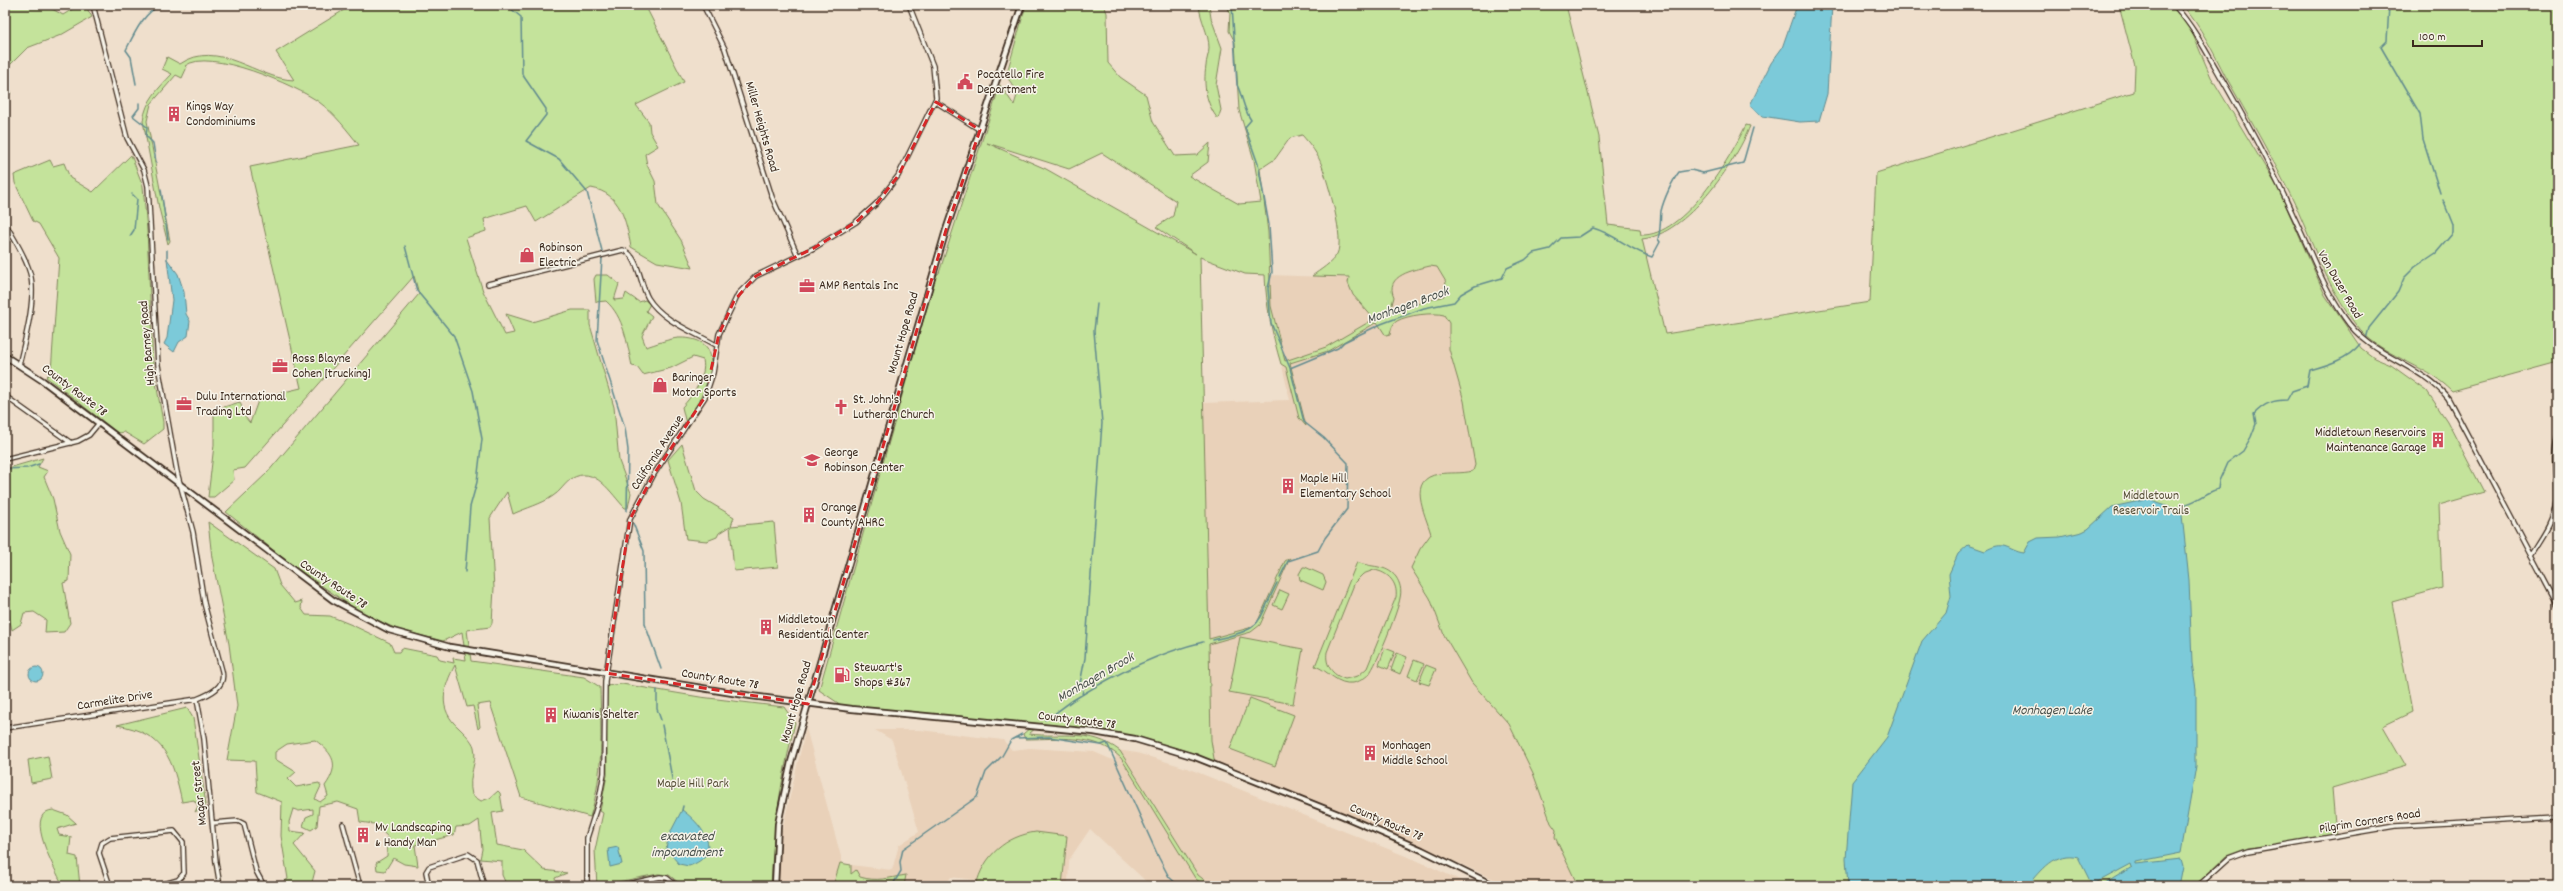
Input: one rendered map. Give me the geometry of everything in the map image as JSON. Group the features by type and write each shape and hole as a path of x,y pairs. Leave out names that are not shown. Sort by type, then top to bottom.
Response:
{"street":[{"name":"High Barney Road","path":"93,5 125,131 144,170 148,186 158,365 181,487 193,532 207,616 222,671 222,682"},
{"name":"Miller Heights Road","path":"703,5 728,55 772,197 798,256"},
{"path":"908,5 933,66 936,102 980,130"},
{"name":"Mount Hope Road","path":"775,886 778,824 784,789 946,230 1022,5"},
{"name":"Van Duzer Road","path":"2174,5 2203,43 2282,190 2311,258 2350,327 2370,346 2428,379 2448,398 2558,606"},
{"name":"California Avenue","path":"587,886 587,838 599,800 604,772 603,706 606,673 630,519 650,480 705,397 713,374 716,345 726,316 744,288 764,271 798,256 838,233 877,203 898,176 936,102"},
{"path":"5,223 26,262 31,280 26,332 19,365"},
{"path":"488,284 618,251 626,251 631,256 645,294 651,303 671,320 716,345"},
{"name":"County Route 78","path":"5,356 99,423 181,487 333,600 389,630 450,648 808,704 1094,732 1165,747 1382,832 1495,886"},
{"path":"5,396 71,443"},
{"path":"5,459 71,443 87,437 99,423"},
{"path":"2530,555 2545,534 2555,507 2555,454 2558,436"},
{"name":"Carmelite Drive","path":"5,728 197,699 216,689 222,682"},
{"name":"Magar Street","path":"197,699 204,739 216,862 220,886"},
{"name":"Pilgrim Corners Road","path":"2198,886 2229,858 2248,851 2395,826 2558,817"},
{"path":"213,823 238,821 244,824 256,870 264,886"},
{"path":"344,824 360,886"},
{"path":"110,886 99,853 102,843 110,838 174,832 183,842 184,873 178,880 157,886"},
{"path":"429,886 427,868 468,854 474,857 484,886"},
{"path":"619,886 646,880 665,878 677,886"},
{"path":"646,880 646,886"}],"highlighted area":[{"path":"936,102 980,130 946,230 808,704 606,673 630,519 654,474 705,397 719,334 734,301 756,276 814,248 856,222 877,203 898,176"}],"shaded area":[{"path":"1599,137 1608,225 1640,229 1664,334 1688,332 1584,886 1509,886 1463,865 1215,765 1211,740 1203,403 1290,400 1270,315 1267,275 1359,278"},
{"path":"806,728 843,864 892,870 899,845 919,832 892,740 875,730 920,730 1003,740 1012,750 1030,748 1094,752 1115,761 1117,750 1137,753 1187,768 1418,861 1473,886 1151,886 1090,829 1069,860 1068,886 1021,886 951,877 945,886 775,886 776,856"}],"green space":[{"path":"5,5 45,5 63,15 79,5 85,5 92,17 61,35 27,48 7,68 11,93 5,98"},
{"path":"352,5 645,5 684,82 636,105 649,122 650,132 658,146 645,154 647,165 655,181 658,205 681,240 693,268 657,262 631,247 624,218 616,202 601,191 591,188 536,222 527,206 484,219 486,231 466,238 483,291 505,335 514,333 506,314 532,322 572,310 590,310 590,325 614,407 619,461 631,493 628,508 625,508 602,483 588,475 580,475 571,479 549,499 513,514 507,492 490,518 494,588 492,623 490,627 467,630 471,661 584,677 600,687 600,768 598,784 590,817 521,797 490,703 477,705 480,727 478,729 473,706 467,707 455,665 445,690 444,698 447,713 452,721 470,739 474,747 475,758 471,775 472,795 481,801 490,798 498,791 500,793 503,811 492,813 497,845 523,850 544,870 567,873 555,878 556,883 547,886 507,886 502,875 502,861 480,859 482,849 479,820 470,826 456,827 454,835 415,845 418,866 404,864 393,858 385,871 377,870 376,863 387,856 388,837 374,824 360,822 358,809 338,802 319,806 317,826 311,830 303,826 306,817 313,814 313,809 299,811 293,809 289,822 290,831 305,833 294,845 315,871 311,886 277,886 288,879 281,836 282,802 257,792 255,761 227,760 237,706 229,644 212,558 208,522 274,569 280,585 295,603 302,601 301,608 306,615 330,616 352,625 390,643 394,652 399,652 402,648 437,655 440,660 454,663 453,658 466,660 462,632 443,641 399,630 360,612 293,566 226,512 267,473 419,294 414,276 245,468 233,470 234,480 214,497 208,497 214,445 214,410 240,402 245,417 250,423 259,398 301,388 250,167 359,145 325,106 292,87 252,71 213,61 196,61 185,66 187,67 182,78 176,75 151,104 147,121 170,241 168,244 159,208 143,121 150,101 157,90 172,74 162,69 167,57 180,64 194,57 209,55 223,57 280,78 294,80 276,52","holes":["315,740 322,745 333,760 333,766 330,779 325,786 328,796 320,802 315,799 321,786 319,783 296,787 288,779 296,772 275,759 275,752 287,744"]},
{"name":"Middletown Reservoir Trails","path":"1026,5 1104,5 1107,13 1108,63 1120,77 1146,95 1153,122 1175,156 1197,155 1210,143 1208,162 1189,176 1239,204 1261,202 1254,160 1239,110 1235,42 1229,31 1230,13 1227,5 1566,5 1599,137 1608,225 1640,229 1641,235 1657,232 1673,223 1689,210 1704,193 1729,156 1746,125 1750,126 1743,142 1721,177 1692,212 1659,235 1642,239 1665,334 1870,302 1876,173 2134,92 2135,66 2119,5 2171,5 2191,30 2211,77 2279,190 2325,295 2361,348 2374,358 2391,365 2427,391 2447,421 2484,492 2439,505 2442,588 2392,602 2412,712 2383,726 2406,766 2332,788 2336,836 2248,848 2226,856 2195,886 1578,886 1555,837 1556,830 1551,823 1533,773 1509,724 1472,683 1444,635 1430,598 1411,568 1420,549 1431,534 1420,498 1420,490 1423,483 1429,477 1439,474 1473,471 1475,465 1464,401 1449,349 1449,323 1444,315 1439,314 1413,316 1395,322 1390,335 1386,336 1377,322 1328,351 1290,363 1306,426 1299,418 1286,367 1281,364 1272,331 1268,309 1265,275 1245,274 1200,257 1209,639 1249,628 1257,623 1285,561 1290,558 1260,625 1251,632 1209,644 1211,740 1215,765 1175,749 1124,737 1037,727 1029,734 1076,735 1098,739 1120,751 1198,875 1212,886 1204,886 1195,878 1121,758 1100,744 1063,738 1025,739 1023,734 1031,727 841,705 819,690 936,275 939,273 1000,85 1014,105 1018,92 1006,76","holes":["1302,135 1318,157 1335,211 1339,236 1339,247 1335,257 1312,276 1349,277 1348,283 1353,295 1374,319 1326,347 1285,361 1271,306 1268,232 1260,169 1275,159 1290,138","987,143 1069,169 1102,153 1176,201 1173,216 1156,227 1196,254 1046,169","1430,266 1437,267 1446,282 1444,296 1390,312 1394,297 1392,290 1393,283 1402,275"]},
{"path":"1199,5 1209,5 1211,18 1222,48 1216,85 1221,110 1218,119 1208,101 1206,94 1205,73 1209,42"},
{"path":"2182,5 2558,5 2558,362 2452,391 2441,381 2389,352 2366,336 2345,310 2336,295 2276,166 2206,40 2189,13"},
{"path":"131,155 143,186 147,230 153,365 163,422 163,429 144,444 124,432 118,433 46,377 51,372 59,258 39,224 33,221 15,183 14,175 50,160 53,166 64,163 70,178 93,192"},
{"path":"596,275 608,275 619,284 614,300 624,299 626,293 639,302 645,300 650,304 646,311 652,316 642,336 646,347 666,340 678,338 696,340 706,347 711,357 710,370 700,399 686,424 682,407 698,386 703,373 703,360 693,357 671,368 643,375 637,367 632,366 624,331 612,307 606,301 596,302 594,279"},
{"path":"682,444 696,491 704,499 734,517 731,526 774,522 778,567 734,571 730,526 719,533 717,537 707,541 686,539 681,503 668,460"},
{"path":"43,458 38,467 48,471 44,477 53,499 60,531 70,554 69,581 63,583 70,623 64,632 45,633 46,620 34,612 24,613 21,624 12,630 5,599 5,469"},
{"path":"1357,562 1383,568 1392,573 1400,584 1400,598 1387,637 1369,674 1357,682 1347,683 1338,680 1315,666","holes":["1374,570 1388,576 1394,583 1396,597 1367,668 1358,676 1345,679 1336,675 1330,669 1327,661 1327,652 1355,582 1363,574"]},
{"path":"1303,567 1323,575 1326,582 1323,590 1300,580 1299,574"},
{"path":"1280,590 1289,594 1282,609 1273,605"},
{"path":"1240,637 1303,649 1293,704 1229,692"},
{"path":"1385,648 1395,652 1388,669 1379,665"},
{"path":"1397,653 1407,657 1400,674 1391,670"},
{"path":"1414,660 1424,664 1417,680 1408,676"},
{"path":"1426,665 1436,669 1429,685 1419,682"},
{"name":"Maple Hill Park","path":"622,684 700,697 784,707 795,723 778,804 771,886 683,886 669,875 658,874 597,886 595,850 603,813 600,811 607,775 606,686"},
{"path":"1250,698 1294,715 1275,766 1230,749"},
{"path":"187,708 193,718 206,805 195,812 198,806 194,800 182,802 175,773 170,761 156,742 146,734 117,725"},
{"path":"48,756 52,779 31,783 28,760"},
{"path":"53,810 67,815 76,823 57,829 59,835 71,837 69,855 77,857 80,886 63,886 44,843 40,821 44,813"},
{"path":"1036,832 1067,836 1062,886 976,886 984,865 997,849 1015,838"},
{"path":"840,863 851,865 851,874 856,870 860,877 883,879 906,875 904,886 833,886"}],"water":[{"path":"1797,5 1832,5 1827,94 1819,121 1800,122 1762,116 1750,105 1771,63 1782,48"},
{"path":"167,259 178,274 184,292 186,314 190,321 188,336 179,342 174,352 164,344 167,338 172,300"},
{"name":"Monhagen Lake","path":"2149,499 2158,504 2173,508 2182,515 2189,580 2192,663 2196,689 2196,766 2181,853 2136,862 2136,864 2181,859 2183,866 2179,886 2101,886 2132,867 2131,864 2092,885 2078,857 2070,856 2056,859 2050,863 2028,886 1848,886 1846,859 1852,782 1887,737 1922,641 1946,613 1951,596 1949,574 1958,554 1968,545 1985,551 1997,546 2002,546 2024,553 2030,542 2038,538 2060,537 2082,532 2088,529 2112,507"},
{"path":"33,667 39,667 43,671 43,677 39,681 33,681 29,677 29,671"},
{"name":"excavated impoundment","path":"682,810 697,823 706,839 708,847 706,854 700,861 689,866 679,864 666,849 669,835"},
{"path":"618,847 622,864 610,867 608,849"}],"waterway":[{"path":"136,84 131,57 126,50 140,24 150,12 162,5"},
{"path":"511,5 510,8 521,17 522,74 546,109 546,115 526,141 559,159 587,192 602,251"},
{"path":"1232,5 1237,85 1246,111 1251,120 1245,127 1258,164 1269,225 1272,272 1268,288 1271,323 1290,368"},
{"path":"2389,5 2387,41 2381,47 2420,114 2423,139 2440,193"},
{"path":"139,103 139,108 133,116 147,127 146,136 153,143 156,162"},
{"name":"Monhagen Brook","path":"1280,577 1288,561 1318,551 1325,538 1347,509 1348,463 1324,438 1304,422 1290,368 1338,348 1344,342 1381,324 1424,308 1454,302 1461,294 1475,286 1502,278 1507,268 1525,260 1533,253 1550,249 1561,238 1579,237 1593,228 1609,234 1637,251 1652,257 1660,242 1658,239 1662,206 1671,185 1679,172 1691,170 1703,173 1743,163 1753,128"},
{"path":"161,189 168,239"},
{"path":"130,236 134,230 137,199 132,194"},
{"path":"2366,339 2369,328 2398,292 2404,278 2415,267 2436,253 2453,233 2453,225 2443,200"},
{"path":"405,246 417,291 454,336 473,391 482,439 477,482 470,507 465,572"},
{"path":"167,250 167,259"},
{"path":"602,258 597,340 625,428 628,450 627,511"},
{"path":"1082,695 1083,689 1080,684 1085,658 1102,423 1094,331 1097,304"},
{"path":"2178,510 2181,505 2191,503 2218,489 2219,481 2227,463 2243,451 2251,437 2256,424 2254,414 2258,410 2269,403 2287,400 2292,391 2307,386 2310,370 2331,364 2344,358 2360,344"},
{"path":"5,469 27,468 39,464"},
{"path":"633,523 644,551 645,624 661,669"},
{"name":"Monhagen Brook","path":"1213,640 1241,633 1250,629 1256,624 1261,617 1277,583"},
{"name":"Monhagen Brook","path":"1045,720 1075,699 1105,681 1137,665 1169,652 1203,642"},
{"path":"657,690 657,709 661,720"},
{"path":"662,725 674,789"},
{"name":"Monhagen Brook","path":"892,886 901,871 900,862 903,849 977,797 986,772 1002,756 1011,740 1022,734"},
{"path":"1015,738 1049,737 1101,745 1107,743 1159,858 1169,877 1179,886"},
{"path":"682,810 683,806"}],"place":[{"name":"Pocatello Fire Department","path":"965,82"},
{"name":"Kings Way Condominiums","path":"174,114"},
{"name":"Robinson Electric","path":"527,255"},
{"name":"AMP Rentals Inc","path":"807,286"},
{"name":"Ross Blayne Cohen [trucking]","path":"280,366"},
{"name":"Baringer Motor Sports","path":"660,385"},
{"name":"Dulu International Trading Ltd","path":"184,404"},
{"name":"St. John's Lutheran Church","path":"841,407"},
{"name":"Middletown Reservoirs Maintenance Garage","path":"2438,440"},
{"name":"George Robinson Center","path":"812,460"},
{"name":"Maple Hill Elementary School","path":"1288,486"},
{"name":"Orange County AHRC","path":"809,515"},
{"name":"Middletown Residential Center","path":"766,627"},
{"name":"Stewart's Shops #367","path":"842,675"},
{"name":"Kiwanis Shelter","path":"551,715"},
{"name":"Monhagen Middle School","path":"1370,753"},
{"name":"Mv Landscaping & Handy Man","path":"363,835"}]}
